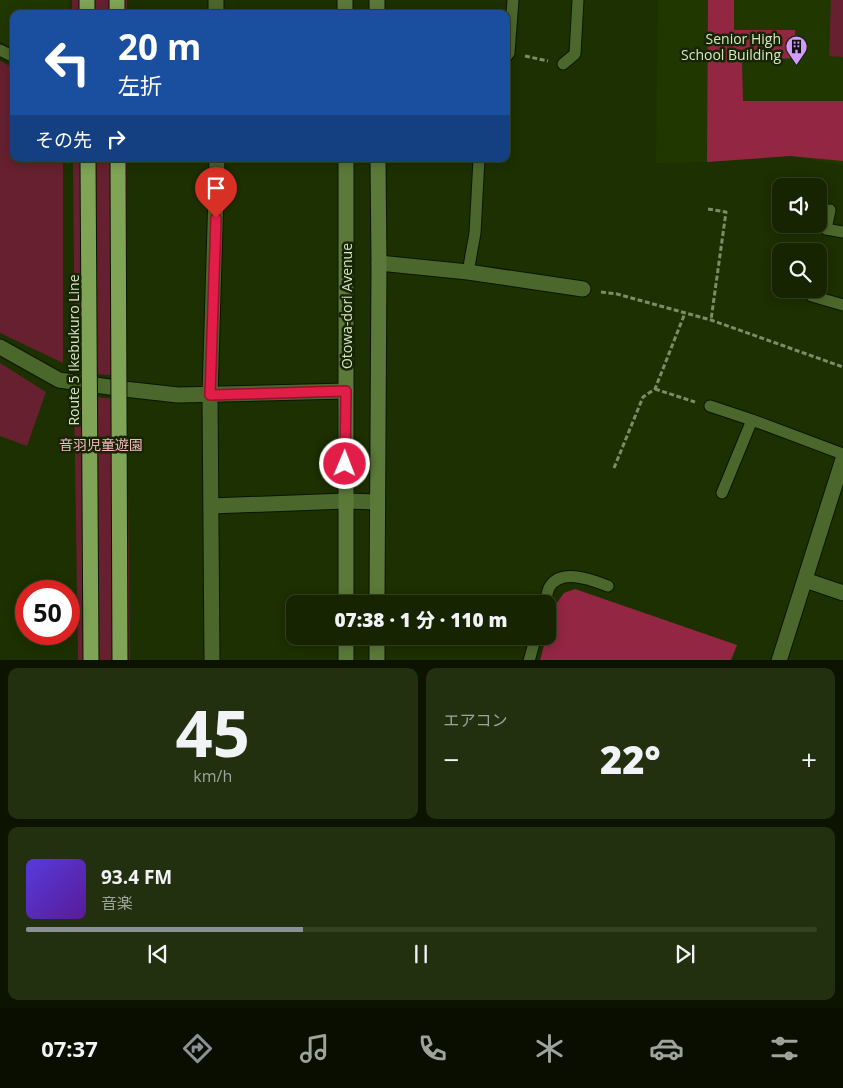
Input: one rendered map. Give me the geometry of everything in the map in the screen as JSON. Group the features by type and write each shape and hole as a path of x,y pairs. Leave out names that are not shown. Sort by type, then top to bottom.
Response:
{"highway":[{"name":"Route 5 Ikebukuro Line","path":"88,162 91,660"},
{"path":"118,162 120,660"}],"main road":[{"name":"Otowa-dori Avenue","path":"346,162 346,595"},
{"path":"377,595 378,162"},
{"path":"346,645 346,660"},
{"path":"377,645 377,660"}],"street":[{"path":"212,660 210,395 217,162"},
{"path":"379,263 468,272 583,289"},
{"path":"0,346 59,380 178,395 346,391"},
{"path":"779,660 842,462"},
{"path":"211,506 377,502"},
{"path":"805,580 843,593"}],"lane":[{"path":"510,28 513,0"},
{"path":"563,64 575,54 578,0"},
{"path":"468,272 475,233 479,162"},
{"path":"830,210 826,229 843,232"},
{"path":"818,298 843,306"},
{"path":"710,406 752,420 842,462"},
{"path":"722,493 752,420"},
{"path":"547,595 549,588 556,580 569,576 589,579 608,586"},
{"path":"529,660 533,645"}],"path":[{"path":"510,55 563,64"},
{"path":"708,209 726,212 711,320"},
{"path":"583,289 617,294 711,320 843,368"},
{"path":"614,468 643,398 655,389 685,313"},
{"path":"655,389 710,406"}],"shaded area":[{"path":"0,0 69,0 69,10 10,10 10,47 0,41"},
{"path":"658,0 843,0 843,165 790,156 707,162 656,163"},
{"path":"708,0 734,0 734,30 795,30 795,58 742,61 743,101 843,101 843,161 790,156 707,162"},
{"path":"575,589 737,645 731,660 540,660 544,645 556,645 556,604 564,593"}],"green space":[{"path":"72,0 127,0 127,10 72,10"},
{"path":"831,0 843,0 843,57 829,56"},
{"path":"0,61 10,66 10,162 63,162 63,363 0,333"},
{"path":"73,162 127,162 127,376 75,373"},
{"path":"0,363 46,392 27,446 0,436"},
{"name":"音羽児童遊園","path":"74,395 127,400 130,660 78,660 78,645 80,645 80,580 77,580"}],"place":[{"name":"Senior High School Building","path":"797,65"}],"route":[{"path":"216,218 210,395 346,391 345,464"}]}
